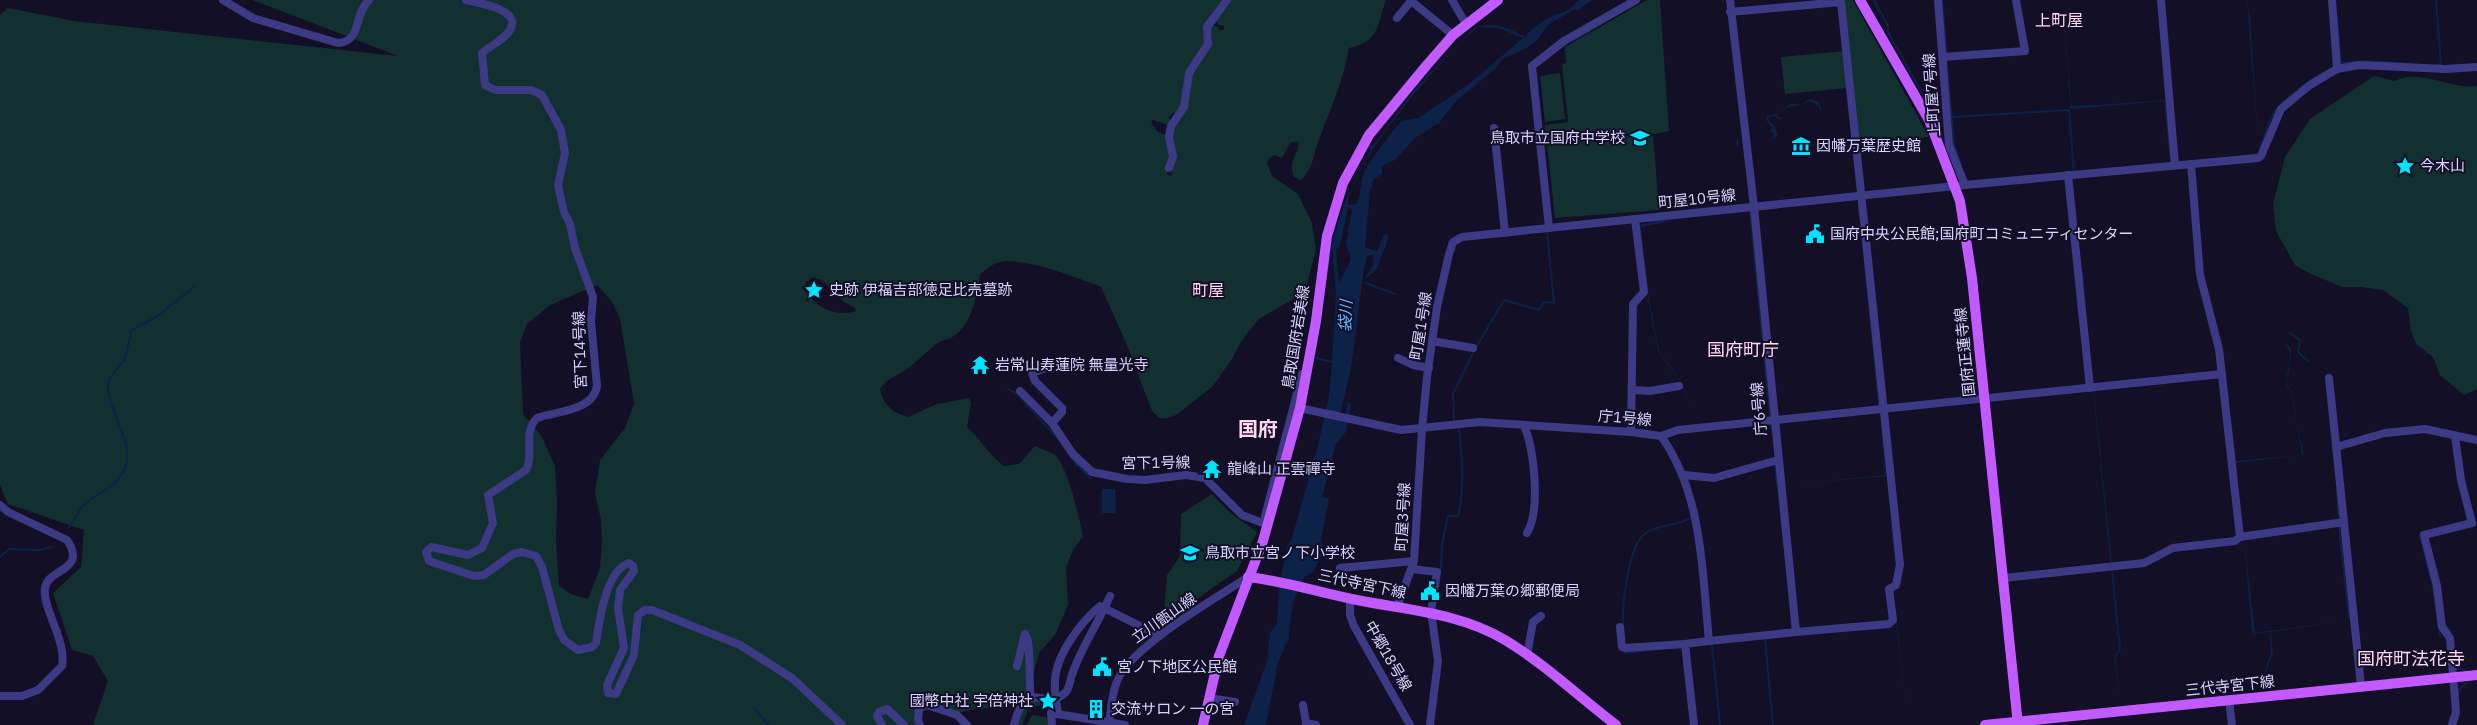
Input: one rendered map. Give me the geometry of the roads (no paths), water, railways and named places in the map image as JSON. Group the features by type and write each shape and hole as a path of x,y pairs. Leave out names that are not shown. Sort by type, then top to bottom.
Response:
{"main road":[{"name":"国府正蓮寺線","path":"1860,0 1928,120 1960,186 1968,238 2018,723"},
{"name":"鳥取国府岩美線","path":"1202,725 1219,656 1248,577 1303,409 1327,236 1336,200 1349,170 1380,120 1454,35 1493,2"},
{"name":"三代寺宮下線","path":"1248,577 1262,578 1324,591 1350,599 1431,612 1488,632 1504,639 1616,725"},
{"name":"三代寺宮下線","path":"1985,725 2477,675"}],"street":[{"path":"223,0 253,18 338,43 347,42 352,39 359,14 369,0"},
{"name":"宮下14号線","path":"466,0 488,4 510,17 511,27 508,33 482,53 485,84 495,90 531,90 542,95 561,130 565,153 558,185 575,248 593,297 592,321 597,386 595,396 588,402 537,418 531,424 529,432 529,464 526,470 488,495 493,523 482,548 468,555 431,547 426,552 429,562 474,576 484,575 513,554 522,552 536,556 548,584 564,640 578,650 592,647 596,642 609,584 624,565 628,563 633,566 634,571 624,582 618,598 624,648 607,685 608,693 616,694 630,668 634,656 638,615 645,610 652,610 740,645 792,678 842,725"},
{"path":"1169,168 1173,156 1169,137 1171,126 1184,107 1189,73 1208,44 1207,27 1227,0"},
{"path":"1452,0 1466,24"},
{"path":"1550,228 1532,66 1564,40 1636,0"},
{"name":"町屋10号線","path":"1465,237 1754,208 1730,0"},
{"name":"上町屋7号線","path":"1938,0 1949,145 1960,186"},
{"path":"1943,58 2025,51 2016,0"},
{"path":"2161,0 2175,165"},
{"path":"2332,0 2337,69"},
{"path":"1398,18 1411,1 1454,35"},
{"path":"1620,627 1622,647 1625,648 1889,624 1892,620 1889,589 1896,585 1900,565 1841,2 1730,12"},
{"path":"1754,208 2261,156 2280,108 2310,85 2337,69 2360,66 2445,69 2477,67"},
{"path":"1494,128 1505,233"},
{"path":"2191,164 2200,275 2219,349 2240,537"},
{"path":"2068,175 2090,388"},
{"name":"庁6号線","path":"1754,208 1796,632"},
{"path":"1631,432 1633,304 1644,292 1636,219"},
{"name":"町屋1号線","path":"1422,429 1432,341 1450,254 1453,242 1465,237"},
{"path":"1432,341 1473,348"},
{"path":"1398,358 1413,365 1428,368"},
{"path":"1266,524 1304,366 1310,361"},
{"path":"1044,362 1046,368 1032,373 1035,381 1054,397 1062,408 1062,412 1052,423"},
{"path":"1661,436 1678,430 2222,374"},
{"path":"2329,378 2361,686"},
{"path":"1633,390 1650,391 1679,386"},
{"name":"宮下1号線","path":"1020,391 1052,423 1073,454 1092,472 1109,477 1145,480 1190,475 1206,478 1242,515 1266,524"},
{"name":"庁1号線","path":"1303,409 1401,430 1480,422 1631,432 1661,436 1684,476 1696,525 1709,641"},
{"path":"1524,425 1530,439 1536,476 1532,522 1527,533"},
{"name":"町屋3号線","path":"1340,568 1413,565 1422,429"},
{"path":"2336,447 2385,433 2425,429 2477,440"},
{"path":"2452,725 2456,712 2450,638 2442,627 2437,586 2424,535 2472,523 2461,480 2455,436"},
{"path":"1684,476 1714,478 1778,460"},
{"path":"0,505 8,512 67,540 72,553 68,567 47,581 45,586 46,600 61,650 62,666 38,690 22,696 0,696"},
{"path":"2004,578 2144,562 2173,548 2344,522"},
{"path":"1397,607 1413,565 1437,572 1431,612 1438,661 1430,725"},
{"name":"立川甑山線","path":"1109,724 1115,686 1130,660 1160,636 1248,577"},
{"path":"1014,725 1021,705 1031,698 1056,700 1067,692 1076,664 1110,596"},
{"name":"中郷18号線","path":"1350,599 1350,615 1354,626 1410,725"},
{"path":"1052,725 1056,700 1055,676 1070,642 1087,618 1100,606 1156,634"},
{"path":"1526,655 1533,622 1541,616"},
{"path":"1018,666 1024,634 1028,643 1028,685 1031,698"},
{"path":"1685,644 1694,725"},
{"path":"1209,698 1235,702"},
{"path":"2230,701 2232,725"},
{"path":"920,725 918,720 919,708 927,705 958,714 967,725"},
{"path":"1303,705 1306,723 1316,725"},
{"path":"882,725 877,716 879,712 887,709 904,725"},
{"path":"1054,713 1109,724 1125,725"}],"water":[{"name":"袋川","path":"1592,0 1578,10 1573,10 1548,25 1538,39 1527,48 1502,59 1494,70 1456,101 1439,123 1415,138 1395,160 1382,166 1382,174 1374,179 1370,191 1365,248 1377,251 1384,234 1389,236 1377,269 1364,280 1374,263 1373,255 1367,256 1364,269 1351,368 1340,415 1345,416 1348,402 1351,404 1346,432 1336,444 1322,497 1329,498 1321,541 1328,561 1322,556 1313,572 1304,577 1294,600 1289,638 1278,662 1266,725 1244,725 1267,661 1270,633 1277,623 1279,589 1287,545 1291,541 1307,485 1310,466 1316,454 1329,397 1332,363 1314,359 1331,251 1346,201 1357,175 1371,150 1368,148 1370,145 1373,146 1415,89 1473,29 1479,26 1493,25 1506,28 1525,37 1543,21 1566,11 1578,1","holes":["1478,27 1499,28 1523,38 1469,84 1418,118 1401,121 1366,170 1356,204 1348,205 1352,188 1363,165 1380,138 1445,59","1348,207 1352,210 1346,243 1351,259 1339,283 1336,249 1340,246","1332,248 1336,294 1332,361 1315,357"]},
{"path":"2062,0 2072,107 2165,100 2172,162 2170,163 2164,101 2071,109"},
{"path":"2247,0 2250,16 2258,144"},
{"path":"1810,99 1818,101 1821,107 1820,113 1819,106 1810,101 1802,104 1789,107 1777,114 1777,117 1785,118 1769,117 1768,120 1774,125 1778,135 1774,138 1773,133 1770,132 1772,128 1767,121 1767,116 1776,114 1790,104 1801,104"},
{"path":"2259,153 2259,155 2178,163"},
{"path":"1859,204 1879,406 1878,406"},
{"path":"1669,219 1666,222 1641,227 1649,299 1659,351 1677,376 1701,424 1676,376 1658,351 1648,299 1640,226"},
{"path":"2082,280 2121,649 2115,659 2122,706 2114,659 2119,648"},
{"path":"2285,343 2291,349 2287,384 2293,394 2293,400 2286,384 2290,353"},
{"path":"2223,352 2236,461 2302,455 2297,423 2303,455 2236,463 2242,532"},
{"path":"1879,412 1896,567 1893,589 1909,725 1892,589 1895,566 1886,476 1785,485 1885,475"},
{"path":"1102,489 1115,489 1116,513 1102,513"},
{"path":"2244,540 2255,633 2349,620 2271,632 2273,654 2266,671 2272,690 2265,671 2271,653 2270,632 2255,634 2252,631"}],"waterway":[{"path":"1874,0 1888,26 1888,32 1936,118 1944,118"},
{"path":"1942,0 1947,53"},
{"path":"2434,65 2441,65 2436,0"},
{"path":"2337,17 2341,62"},
{"path":"2341,63 2366,61 2413,64"},
{"path":"1947,62 1954,144 1961,165"},
{"path":"2299,88 2333,67"},
{"path":"2280,105 2295,92"},
{"path":"2071,107 2098,106"},
{"path":"2260,148 2270,120 2277,108"},
{"path":"1952,117 2069,110 2074,173"},
{"path":"1737,141 1738,146"},
{"path":"1750,212 1770,416"},
{"path":"1454,421 1453,394 1475,349 1504,300 1539,310 1544,302 1554,303 1547,231"},
{"path":"2082,272 2083,282"},
{"path":"1365,283 1395,294"},
{"path":"69,527 84,505 112,486 125,468 127,449 109,395 108,382 124,360 132,330 156,317 194,287"},
{"path":"2290,333 2300,340 2298,352 2309,362"},
{"path":"1008,389 1017,394 1057,438"},
{"path":"1771,424 1775,454"},
{"path":"1441,569 1442,544 1448,516 1458,516 1462,494 1459,427"},
{"path":"1058,439 1075,463 1090,478"},
{"path":"1775,464 1777,485"},
{"path":"1778,488 1784,547"},
{"path":"2337,489 2338,515"},
{"path":"1623,627 1625,591 1631,561 1640,538 1652,529 1681,522 1692,517"},
{"path":"2339,527 2349,618"},
{"path":"2420,535 2433,587 2440,637"},
{"path":"0,557 9,549 39,550 52,547"},
{"path":"2445,623 2453,638"},
{"path":"1767,638 1765,640 1773,725"},
{"path":"1712,645 1720,725"},
{"path":"1625,653 1660,649"},
{"path":"2456,662 2457,668 2467,671"},
{"path":"2458,694 2460,688 2468,682"},
{"path":"754,708 768,725"},
{"path":"2456,724 2459,714"}],"place":[{"name":"鳥取市立国府中学校","path":"1640,138"},
{"name":"因幡万葉歴史館","path":"1801,146"},
{"name":"今木山","path":"2405,166"},
{"name":"国府中央公民館;国府町コミュニティセンター","path":"1815,234"},
{"name":"史跡 伊福吉部徳足比売墓跡","path":"814,290"},
{"name":"岩常山寿蓮院 無量光寺","path":"980,365"},
{"name":"龍峰山 正雲禪寺","path":"1212,469"},
{"name":"鳥取市立宮ノ下小学校","path":"1190,553"},
{"name":"因幡万葉の郷郵便局","path":"1430,591"},
{"name":"宮ノ下地区公民館","path":"1102,667"},
{"name":"國幣中社 宇倍神社","path":"1048,701"},
{"name":"交流サロン 一の宮","path":"1096,709"}],"district":[{"name":"上町屋","path":"2059,20"},
{"name":"町屋","path":"1208,290"},
{"name":"国府町庁","path":"1743,350"},
{"name":"国府","path":"1258,429"},
{"name":"国府町法花寺","path":"2411,659"}]}
